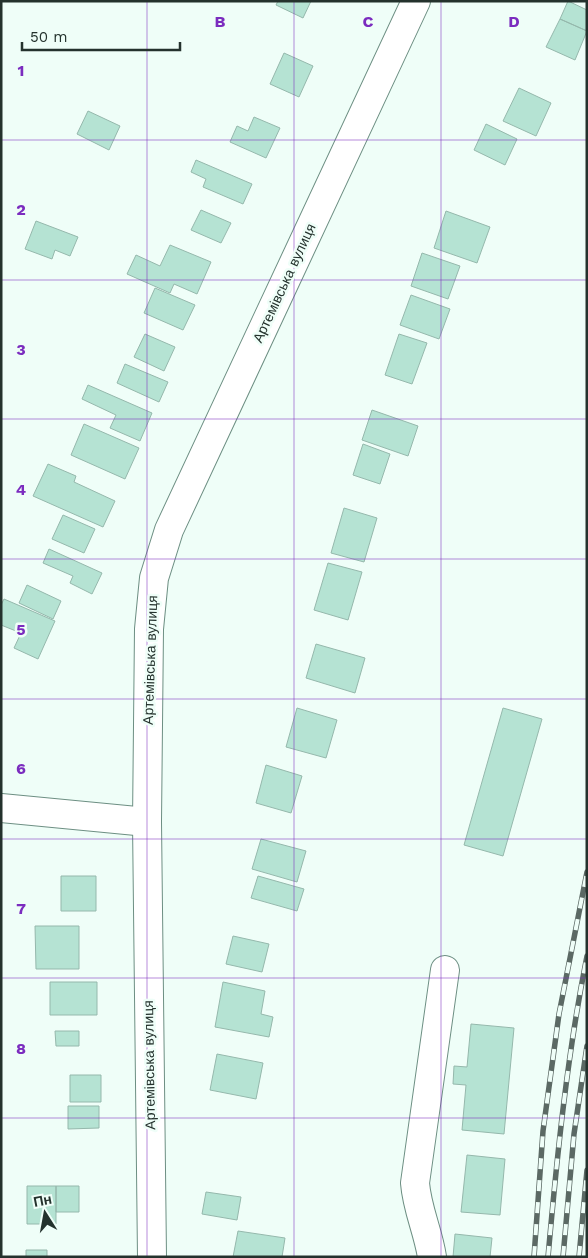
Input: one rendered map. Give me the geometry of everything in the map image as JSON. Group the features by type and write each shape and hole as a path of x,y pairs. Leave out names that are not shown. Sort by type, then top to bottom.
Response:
{"main road":[{"name":"Артемівська вулиця","path":"152,1257 147,822 149,629 154,578 169,530 416,1"},
{"path":"1,808 147,822"},
{"path":"432,1257 429,1234 419,1212 415,1183 445,970"}],"building":[{"path":"278,1 311,1 303,18 276,5"},
{"path":"568,1 587,10 587,31 560,19"},
{"path":"560,19 587,31 575,60 546,47"},
{"path":"284,53 313,66 299,97 270,84"},
{"path":"519,88 551,103 536,136 503,121"},
{"path":"88,111 120,126 109,150 77,134"},
{"path":"254,117 280,128 266,158 230,142 237,126 248,131"},
{"path":"486,124 517,139 505,165 474,150"},
{"path":"196,160 252,184 243,204 203,187 206,179 191,172"},
{"path":"201,210 231,223 221,243 191,230"},
{"path":"446,211 490,227 477,263 434,248"},
{"path":"36,221 78,237 70,256 55,250 52,259 25,249"},
{"path":"170,245 211,262 197,294 174,284 170,293 127,274 136,255 160,266"},
{"path":"422,253 460,266 448,299 411,286"},
{"path":"155,288 195,305 183,330 144,313"},
{"path":"411,295 450,309 439,339 400,325"},
{"path":"145,334 175,347 164,371 134,357"},
{"path":"399,334 427,343 412,384 385,375"},
{"path":"125,364 168,382 159,402 117,383"},
{"path":"88,385 152,413 140,441 110,428 116,415 82,399"},
{"path":"372,410 418,426 408,456 362,440"},
{"path":"84,424 139,448 125,479 71,455"},
{"path":"363,444 390,454 380,484 353,475"},
{"path":"48,464 76,476 74,482 115,501 103,527 33,496"},
{"path":"344,508 377,518 364,562 331,553"},
{"path":"63,515 95,529 84,553 52,539"},
{"path":"49,549 102,573 92,594 70,583 73,576 43,563"},
{"path":"328,563 362,572 348,620 314,610"},
{"path":"27,585 61,601 53,619 19,603"},
{"path":"4,599 55,621 38,659 14,648 21,633 1,625 1,605"},
{"path":"316,644 365,658 355,693 306,678"},
{"path":"297,708 337,720 326,758 286,747"},
{"path":"503,708 542,719 503,856 464,845"},
{"path":"266,765 302,776 291,813 256,803"},
{"path":"261,839 306,851 297,882 252,869"},
{"path":"61,876 96,876 96,911 61,911"},
{"path":"258,876 304,889 297,911 251,898"},
{"path":"35,926 79,926 79,969 36,969"},
{"path":"233,936 269,944 262,972 226,964"},
{"path":"50,982 97,982 97,1015 50,1015"},
{"path":"223,982 265,991 261,1014 273,1017 269,1037 215,1027"},
{"path":"471,1024 514,1028 504,1134 462,1130 466,1085 453,1084 454,1066 467,1067"},
{"path":"55,1031 79,1031 79,1046 56,1046"},
{"path":"217,1054 263,1063 256,1099 210,1090"},
{"path":"70,1075 101,1075 101,1102 70,1102"},
{"path":"68,1106 99,1106 99,1128 68,1129"},
{"path":"467,1155 505,1159 500,1215 461,1212"},
{"path":"27,1186 56,1186 56,1224 27,1224"},
{"path":"56,1186 79,1186 79,1212 56,1212"},
{"path":"206,1192 241,1197 237,1220 202,1214"},
{"path":"238,1231 285,1238 282,1257 233,1257"},
{"path":"455,1234 492,1238 490,1257 453,1257"},
{"path":"26,1250 47,1250 47,1257 26,1257"}],"railway":[{"path":"534,1257 543,1131 559,1014 587,872"},
{"path":"548,1257 563,1106 587,956"},
{"path":"563,1257 574,1134 587,1046"},
{"path":"579,1257 587,1170"}]}
